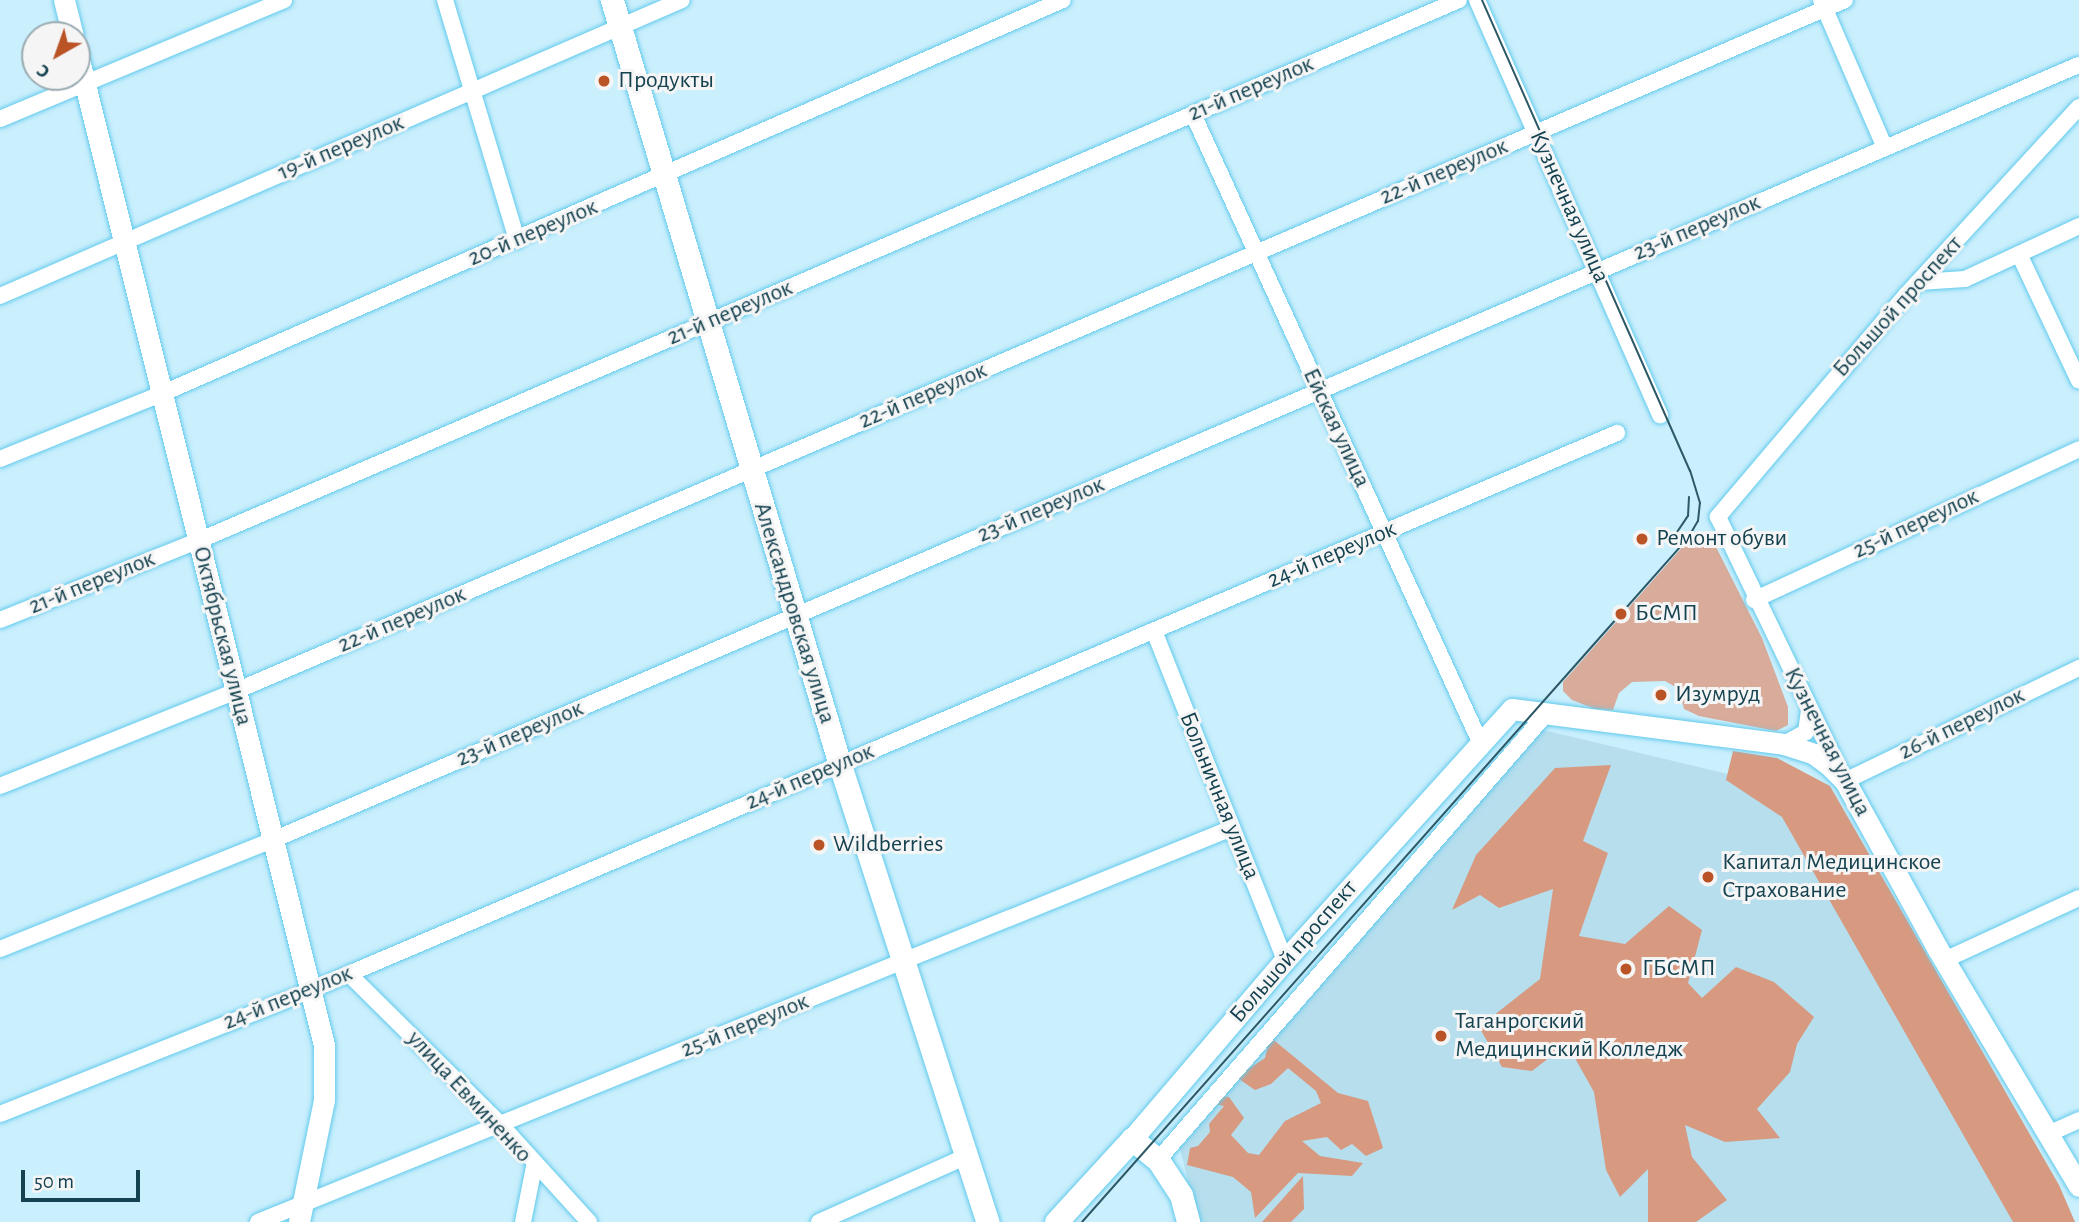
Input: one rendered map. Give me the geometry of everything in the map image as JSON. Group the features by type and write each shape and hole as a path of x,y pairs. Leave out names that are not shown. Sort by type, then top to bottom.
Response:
{"main road":[{"name":"Александровская улица","path":"612,0 794,616 988,1222"},
{"path":"1132,1139 1158,1160 1181,1195 1188,1222"},
{"name":"Большой проспект","path":"1056,1222 1132,1139"}],"street":[{"path":"64,0 69,21"},
{"path":"91,80 284,0"},
{"path":"445,0 517,240"},
{"name":"19-й переулок","path":"0,296 682,0"},
{"name":"20-й переулок","path":"0,458 161,394 1063,0"},
{"name":"21-й переулок","path":"0,620 198,541 1459,0"},
{"name":"Кузнечная улица","path":"1477,0 1660,415"},
{"name":"22-й переулок","path":"0,786 236,691 1536,133 1823,4 1844,0"},
{"path":"1823,4 1885,148"},
{"name":"23-й переулок","path":"0,949 273,839 2079,65"},
{"path":"0,119 66,91"},
{"name":"Октябрьская улица","path":"87,91 311,990 327,1072 301,1214"},
{"name":"Большой проспект","path":"1721,509 1919,282 2079,107"},
{"name":"Ейская улица","path":"1193,114 1480,742"},
{"path":"1919,282 1965,279 2079,226"},
{"path":"2019,254 2079,381"},
{"name":"24-й переулок","path":"0,1114 349,974 1617,433"},
{"name":"25-й переулок","path":"1754,600 2079,449"},
{"name":"Кузнечная улица","path":"1721,509 1720,528 1845,781 2079,1186"},
{"name":"Больничная улица","path":"1154,631 1285,960"},
{"name":"26-й переулок","path":"1845,781 2079,668"},
{"path":"1784,744 1806,732 1810,707"},
{"name":"Большой проспект","path":"1132,1139 1285,960 1512,709 1784,744 1814,754 1845,781"},
{"name":"Большой проспект","path":"1158,1160 1546,714"},
{"name":"25-й переулок","path":"258,1222 301,1214 501,1125 1232,828"},
{"path":"1947,959 2079,898"},
{"name":"улица Евминенко","path":"349,974 501,1125 534,1167 589,1222"},
{"path":"2048,1133 2079,1120"},
{"path":"819,1222 965,1157"},
{"path":"523,1222 534,1167"}],"shaded area":[{"path":"1693,535 1713,541 1762,638 1788,707 1788,725 1776,731 1699,716 1684,709 1679,689 1665,681 1632,682 1619,693 1613,710 1595,709 1572,700 1563,691 1563,682"},
{"name":"ГБСМП","path":"1535,728 1828,798 2072,1222 1198,1222 1178,1140"},
{"path":"1733,751 1777,758 1830,786 2059,1185 2075,1222 2013,1222 1782,817 1726,780"},
{"path":"1611,765 1583,841 1608,853 1579,936 1625,944 1669,906 1702,930 1688,983 1702,998 1736,967 1774,982 1814,1017 1797,1044 1790,1072 1757,1109 1780,1138 1725,1142 1685,1125 1692,1157 1727,1200 1696,1222 1648,1222 1648,1169 1620,1197 1606,1170 1594,1092 1567,1044 1532,1071 1502,1067 1479,1027 1540,979 1553,889 1499,908 1480,895 1452,910 1476,855 1555,768"},
{"path":"1270,1037 1338,1093 1368,1101 1383,1148 1366,1156 1352,1144 1341,1150 1327,1137 1302,1141 1320,1156 1363,1163 1352,1176 1298,1173 1255,1218 1251,1192 1233,1177 1187,1165 1190,1148 1198,1146 1210,1132 1209,1124 1224,1106 1213,1104 1222,1096 1229,1097 1244,1118 1231,1135 1248,1153 1259,1155 1285,1121 1321,1103 1316,1091 1288,1068 1271,1084 1255,1090 1236,1077 1265,1058"},
{"path":"1303,1176 1304,1209 1291,1222 1262,1222"}],"tram line":[{"path":"1082,1222 1688,538 1698,521 1700,503 1690,471 1482,0"},
{"path":"1671,541 1688,516 1689,497"}],"place":[{"name":"Продукты","path":"604,81"},
{"name":"Ремонт обуви","path":"1642,539"},
{"name":"БСМП","path":"1621,614"},
{"name":"Изумруд","path":"1661,695"},
{"name":"Wildberries","path":"819,845"},
{"name":"Капитал Медицинское Страхование","path":"1708,877"},
{"name":"ГБСМП","path":"1626,969"},
{"name":"Таганрогский Медицинский Колледж","path":"1441,1036"}]}
